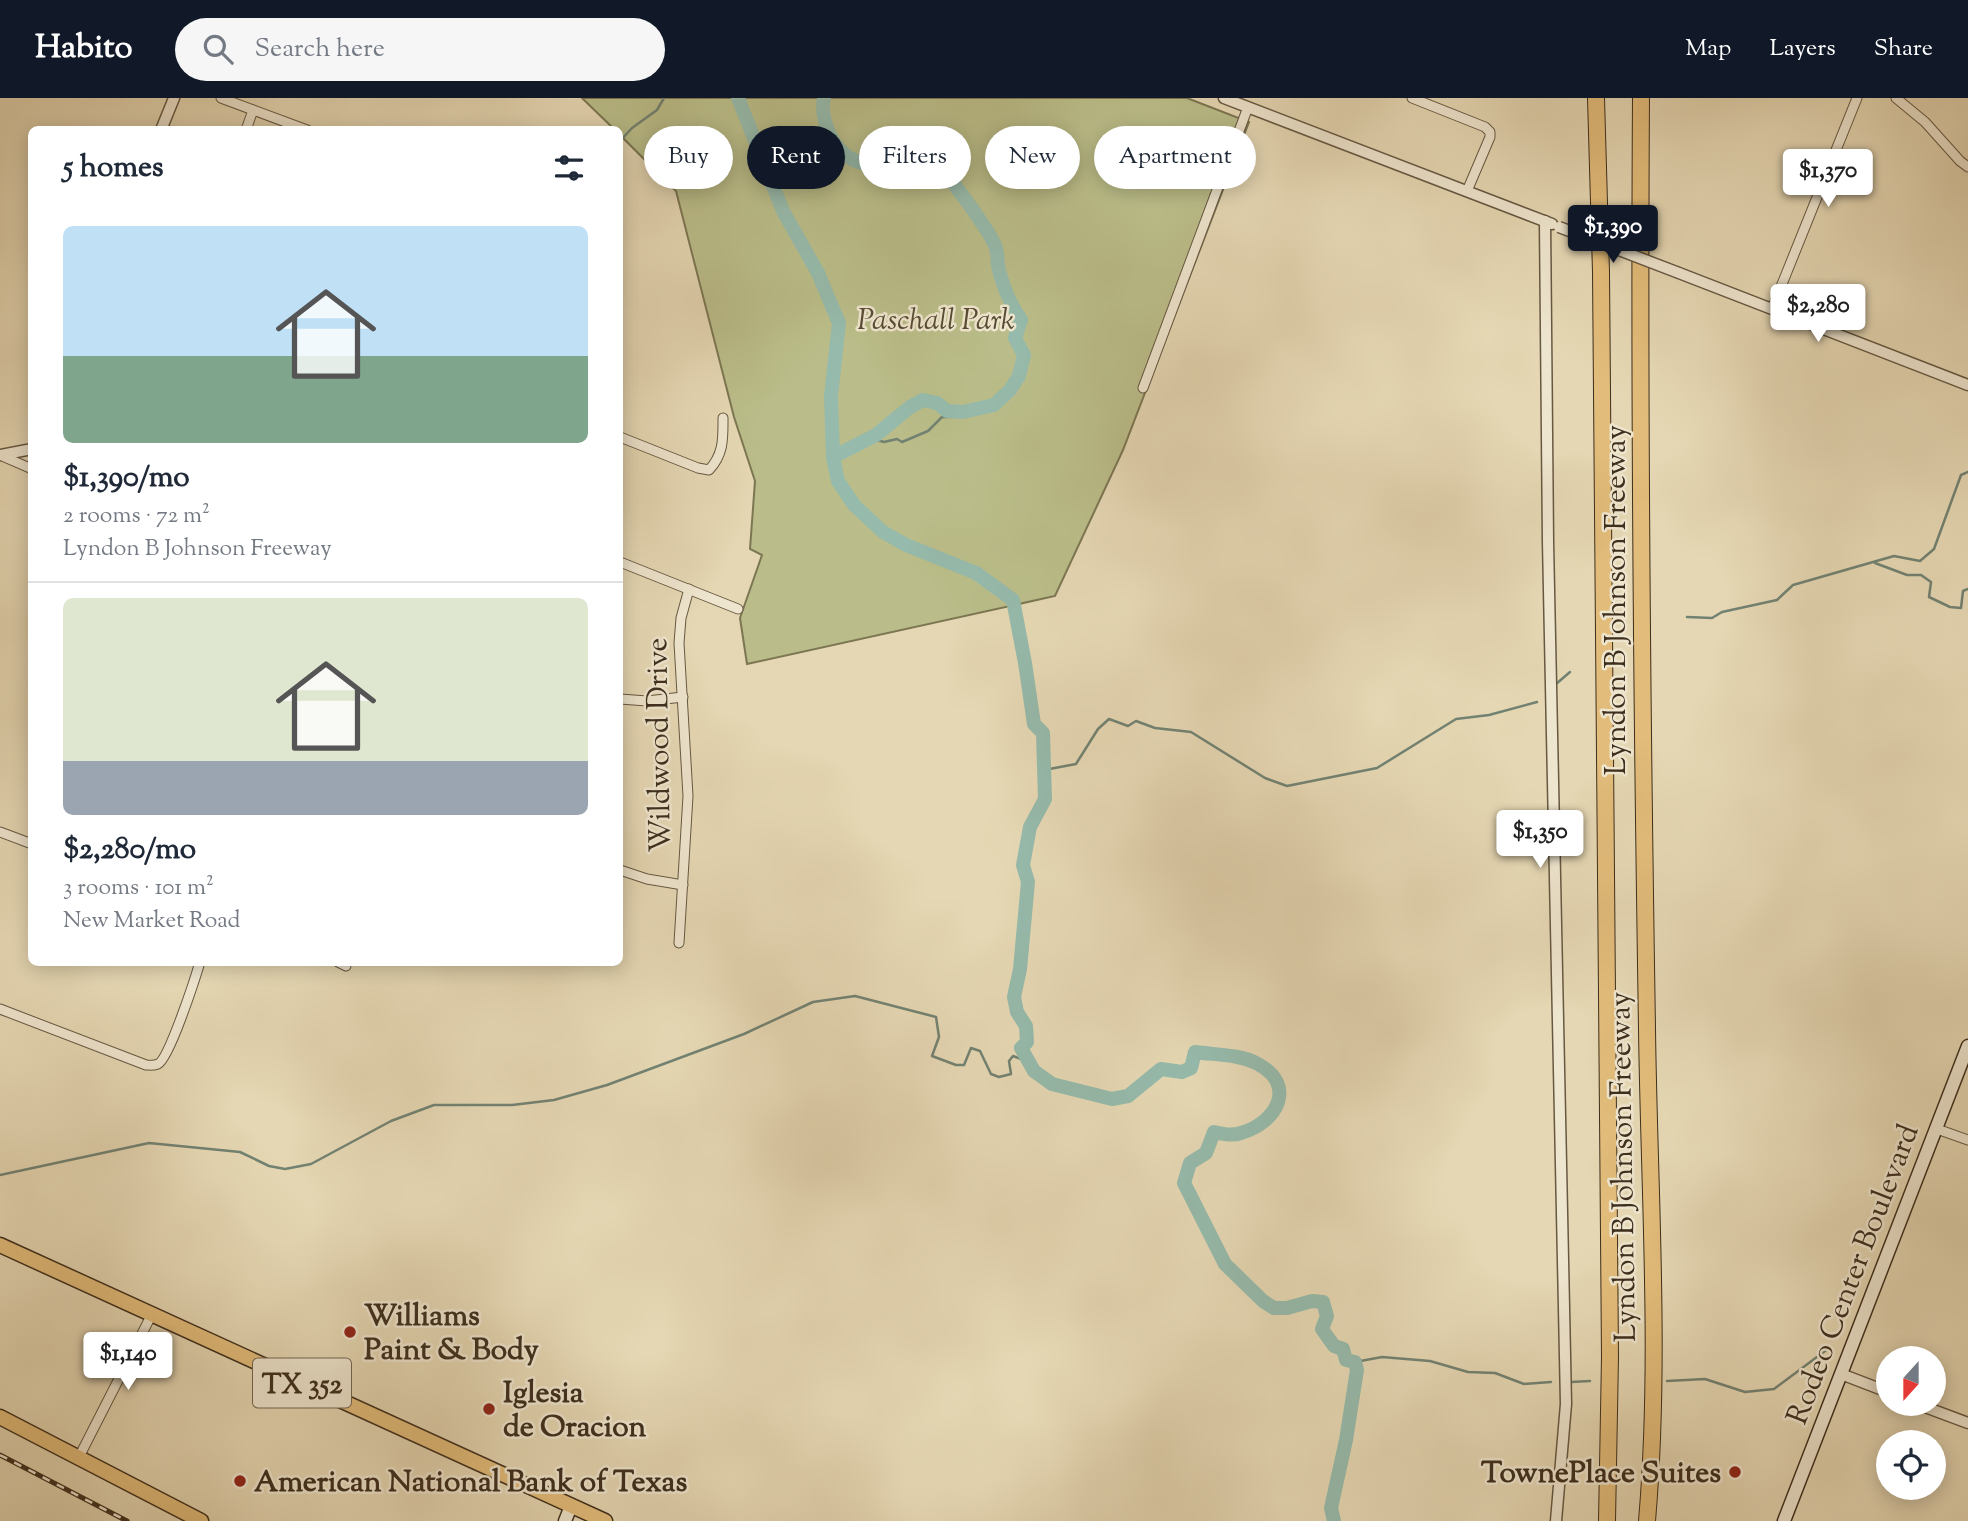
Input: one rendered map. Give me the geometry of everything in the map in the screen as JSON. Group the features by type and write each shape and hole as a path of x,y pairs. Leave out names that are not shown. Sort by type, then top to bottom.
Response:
{"highway":[{"name":"Lyndon B Johnson Freeway","path":"1597,98 1610,1357 1607,1517"},
{"name":"Lyndon B Johnson Freeway","path":"1641,98 1640,284 1653,1397 1647,1521"},
{"path":"1653,1397 1654,1521"}],"main road":[{"name":"Rodeo Center Boulevard","path":"1784,1521 1968,1046"},
{"name":"TX 352","path":"0,1245 605,1521"},
{"path":"0,1417 201,1521"},
{"path":"565,1521 571,1506"}],"street":[{"path":"163,126 174,98"},
{"path":"221,98 296,126"},
{"path":"1224,98 1968,385"},
{"path":"1412,98 1427,101 1485,127 1490,132 1467,191"},
{"path":"1772,309 1857,98"},
{"path":"1896,98 1911,108 1968,167"},
{"path":"1143,388 1248,107"},
{"path":"247,126 253,110"},
{"name":"Lyndon B Johnson Freeway","path":"1545,221 1548,542 1566,1404 1556,1521"},
{"path":"623,438 709,470 718,460 723,447 723,418"},
{"path":"0,455 28,450"},
{"path":"0,455 28,467"},
{"path":"623,563 738,609"},
{"name":"Wildwood Drive","path":"679,943 688,796 679,643 681,618 689,589"},
{"path":"623,699 647,701 683,697"},
{"path":"0,832 28,842"},
{"path":"623,871 683,885"},
{"path":"0,1009 146,1065 158,1064 164,1058 198,966"},
{"path":"1937,1129 1968,1140"},
{"path":"79,1457 152,1314"},
{"path":"1841,1374 1876,1387"},
{"path":"1946,1415 1968,1423"}],"green space":[{"name":"Paschall Park","path":"582,98 1187,98 1249,122 1247,126 1094,126 1094,189 1223,189 1123,450 1055,596 747,664 740,618 762,555 750,549 755,481 734,417 674,189 733,189 733,126 644,126 644,159 623,138 623,126 611,126"}],"waterway":[{"path":"623,138 657,110 664,98"},
{"path":"738,98 783,211 818,273 839,323 831,396 833,457 838,481 854,505 883,532 906,545 976,573 1013,600 1034,724 1043,733 1045,799 1030,827 1023,865 1028,882 1020,969 1014,997 1017,1012 1026,1026 1027,1042 1021,1048 1034,1071 1052,1084 1112,1099 1128,1096 1161,1069 1182,1072 1191,1068 1195,1052 1251,1061 1270,1073 1277,1083 1278,1103 1272,1113 1264,1121 1241,1133 1231,1135 1214,1132 1206,1153 1190,1163 1184,1183 1225,1264 1263,1301 1274,1308 1287,1308 1312,1301 1323,1302 1327,1316 1322,1329 1334,1346 1343,1349 1346,1360 1355,1362 1357,1370 1346,1440 1331,1508 1334,1521"},
{"path":"824,98 823,109 829,133 844,153 854,160 877,163 891,154 897,155 910,166 940,174 954,184 996,248 1003,283 1021,320 1015,338 1024,355 1019,376 1010,390 994,405 963,412 947,411 937,403 923,400 910,407 876,435 833,457"},
{"path":"870,438 884,442 897,439 902,442 928,431 942,417 951,417 959,411"},
{"path":"1687,617 1712,618 1722,612 1777,600 1793,585 1894,556 1920,561 1934,549 1961,475 1968,472"},
{"path":"1875,563 1907,575 1921,575 1931,582 1929,597 1950,607 1961,608 1963,591 1968,589"},
{"path":"1556,684 1570,672"},
{"path":"1044,770 1076,764 1098,729 1109,719 1128,726 1136,721 1155,728 1191,732 1265,778 1287,786 1377,768 1456,719 1489,715 1537,702"},
{"path":"0,1175 149,1143 240,1152 269,1166 285,1169 311,1164 391,1121 434,1105 512,1105 554,1100 607,1085 744,1034 813,1002 855,996 936,1017 939,1037 932,1056 956,1065 964,1065 971,1048 980,1051 991,1074 999,1077 1011,1074 1009,1061 1013,1056 1029,1062"},
{"path":"1667,1381 1705,1379 1745,1392 1774,1389 1829,1348"},
{"path":"1355,1362 1382,1357 1430,1361 1468,1372 1495,1373 1524,1384 1551,1382"},
{"path":"1571,1382 1590,1381"}],"railway":[{"path":"0,1455 127,1521"}],"place":[{"name":"Williams Paint & Body","path":"350,1332"},
{"name":"Iglesia de Oracion","path":"489,1409"},
{"name":"TownePlace Suites","path":"1735,1472"},
{"name":"American National Bank of Texas","path":"240,1481"}]}
